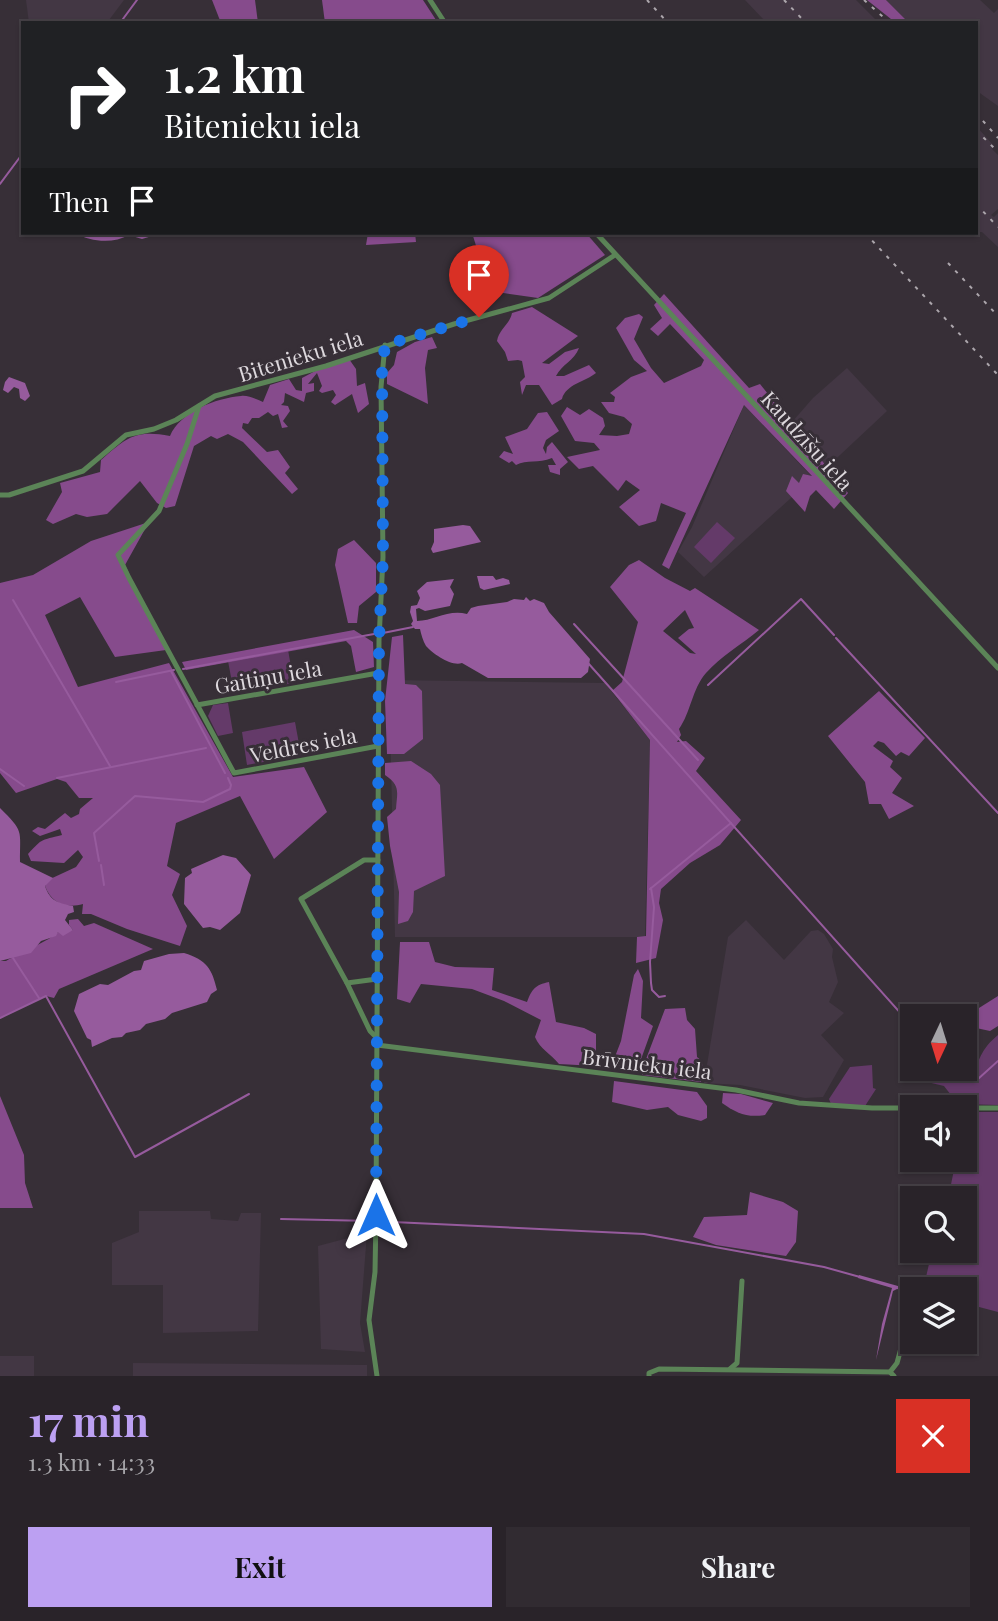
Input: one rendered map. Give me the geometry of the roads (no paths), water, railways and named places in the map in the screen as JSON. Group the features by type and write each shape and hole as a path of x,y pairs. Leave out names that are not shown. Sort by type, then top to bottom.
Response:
{"street":[{"path":"430,0 444,21"},
{"name":"Kaudzīšu iela","path":"598,235 998,668"},
{"name":"Bitenieku iela","path":"0,495 9,495 83,471 125,435 154,429 215,396 326,366 385,345 549,298 615,255"},
{"path":"377,1376 369,1320 376,1252 378,673 383,556 381,387 385,345"},
{"path":"197,705 118,555 159,511 177,470 199,406"},
{"name":"Gaitiņu iela","path":"234,773 197,705 378,673"},
{"name":"Veldres iela","path":"234,773 378,746"},
{"path":"377,1042 301,899 364,860 378,860"},
{"path":"347,983 377,979"},
{"name":"Brīvnieku iela","path":"377,1042 736,1090 799,1103 900,1108"},
{"name":"Brīvnieku iela","path":"977,1108 998,1108"},
{"path":"727,1371 737,1363 742,1281"},
{"path":"649,1376 649,1373 659,1369 892,1374 900,1352"}],"waterway":[{"path":"121,21 137,0"},
{"path":"0,184 21,156"},
{"path":"708,685 801,599 834,635"},
{"path":"13,600 110,766"},
{"path":"574,624 698,760"},
{"path":"383,633 413,627"},
{"path":"183,669 374,634"},
{"path":"836,638 998,813"},
{"path":"588,663 900,1013"},
{"path":"116,682 174,670"},
{"path":"171,671 225,773"},
{"path":"57,778 206,748"},
{"path":"0,769 24,786"},
{"path":"99,861 94,833 135,796 203,802 230,789 228,778"},
{"path":"650,889 731,823"},
{"path":"101,865 104,885"},
{"path":"651,888 654,907 651,983 652,990 659,997 665,996"},
{"path":"13,958 39,998"},
{"path":"0,1018 46,996 135,1157 249,1094"},
{"path":"977,1079 998,1061"},
{"path":"281,1219 372,1221"},
{"path":"393,1222 644,1234 824,1267 860,1277"}],"railway":[{"path":"647,0 666,21"},
{"path":"784,0 804,21"},
{"path":"864,0 888,21"},
{"path":"978,115 998,138"},
{"path":"978,132 998,152"},
{"path":"978,206 998,227"},
{"path":"867,235 998,375"},
{"path":"948,263 998,316"}]}
